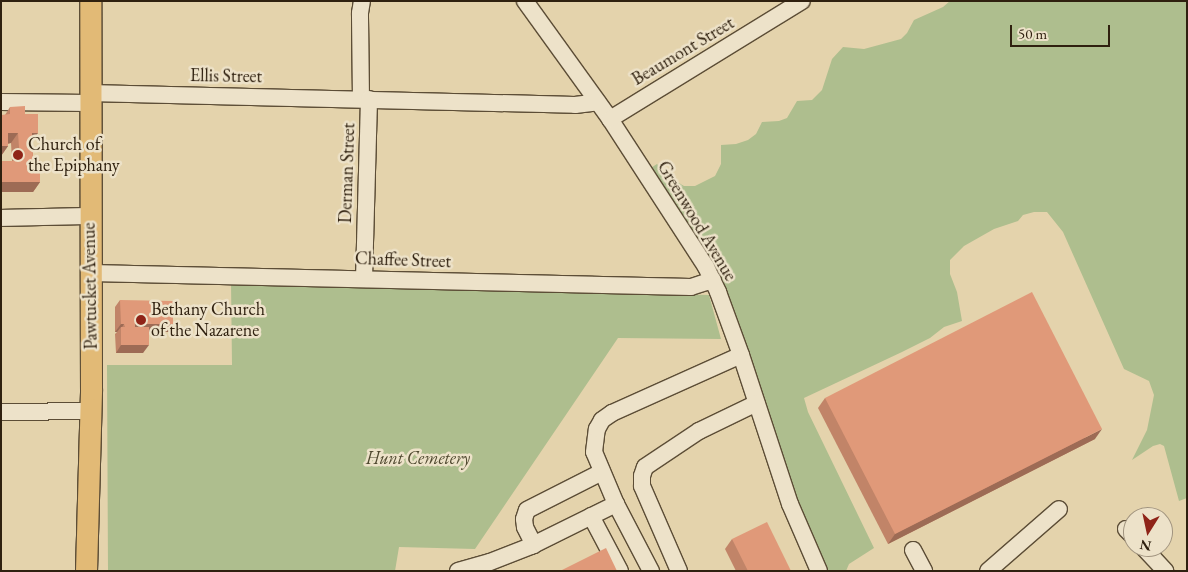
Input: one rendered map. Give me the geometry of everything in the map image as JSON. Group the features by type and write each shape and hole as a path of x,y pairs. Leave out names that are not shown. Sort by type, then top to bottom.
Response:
{"main road":[{"name":"Pawtucket Avenue","path":"86,571 91,273 90,1"}],"street":[{"name":"Derman Street","path":"362,1 360,13 365,99 364,279"},
{"name":"Greenwood Avenue","path":"525,1 610,119 713,280 741,355 790,504 819,571"},
{"name":"Beaumont Street","path":"610,119 802,1"},
{"name":"Ellis Street","path":"1,102 89,98 365,99 575,105 598,102"},
{"path":"1,218 90,216"},
{"name":"Chaffee Street","path":"91,273 691,288 713,280"},
{"path":"651,571 616,504 594,452 597,429 602,420 612,413 741,355"},
{"path":"679,571 642,486 642,476 645,467 699,430 757,403"},
{"path":"1,412 90,411"},
{"path":"534,545 525,527 524,519 527,510 602,472"},
{"path":"458,571 490,562 534,545 616,504"},
{"path":"988,571 1059,509"},
{"path":"591,516 620,571"},
{"path":"913,550 924,571"},
{"path":"1152,557 1165,571"}],"green space":[{"path":"950,1 1187,1 1187,498 1179,501 1164,446 1160,444 1153,446 1132,460 1147,430 1154,395 1149,381 1124,369 1063,232 1047,212 1034,212 1023,215 1018,221 994,229 964,246 950,260 950,274 957,292 962,321 944,327 930,338 804,398 808,412 874,548 849,564 846,571 819,571 739,346 646,171 657,164 674,180 684,186 695,186 715,176 721,164 721,145 736,144 748,140 756,134 762,122 779,121 787,118 797,101 812,100 822,90 832,59 843,47 864,49 901,39 907,33 914,20 943,7"},
{"name":"Hunt Cemetery","path":"231,282 709,295 721,339 618,338 475,549 399,547 395,571 108,571 107,365 232,365"}],"building":[{"path":"25,106 25,114 38,114 38,133 32,133 33,160 40,160 40,182 1,182 1,161 20,161 18,133 8,133 8,146 1,146 1,115 10,114 10,107"},
{"path":"1032,292 1102,429 895,534 825,398"},
{"name":"Bethany Church of the Nazarene","path":"120,300 173,301 173,324 135,324 135,327 149,327 149,345 121,345 121,327 125,327 124,324 121,324"},
{"path":"767,522 791,571 748,571 732,539"},
{"path":"606,548 617,571 560,571"}],"place":[{"name":"Church of the Epiphany","path":"18,155"},
{"name":"Bethany Church of the Nazarene","path":"141,320"}]}
